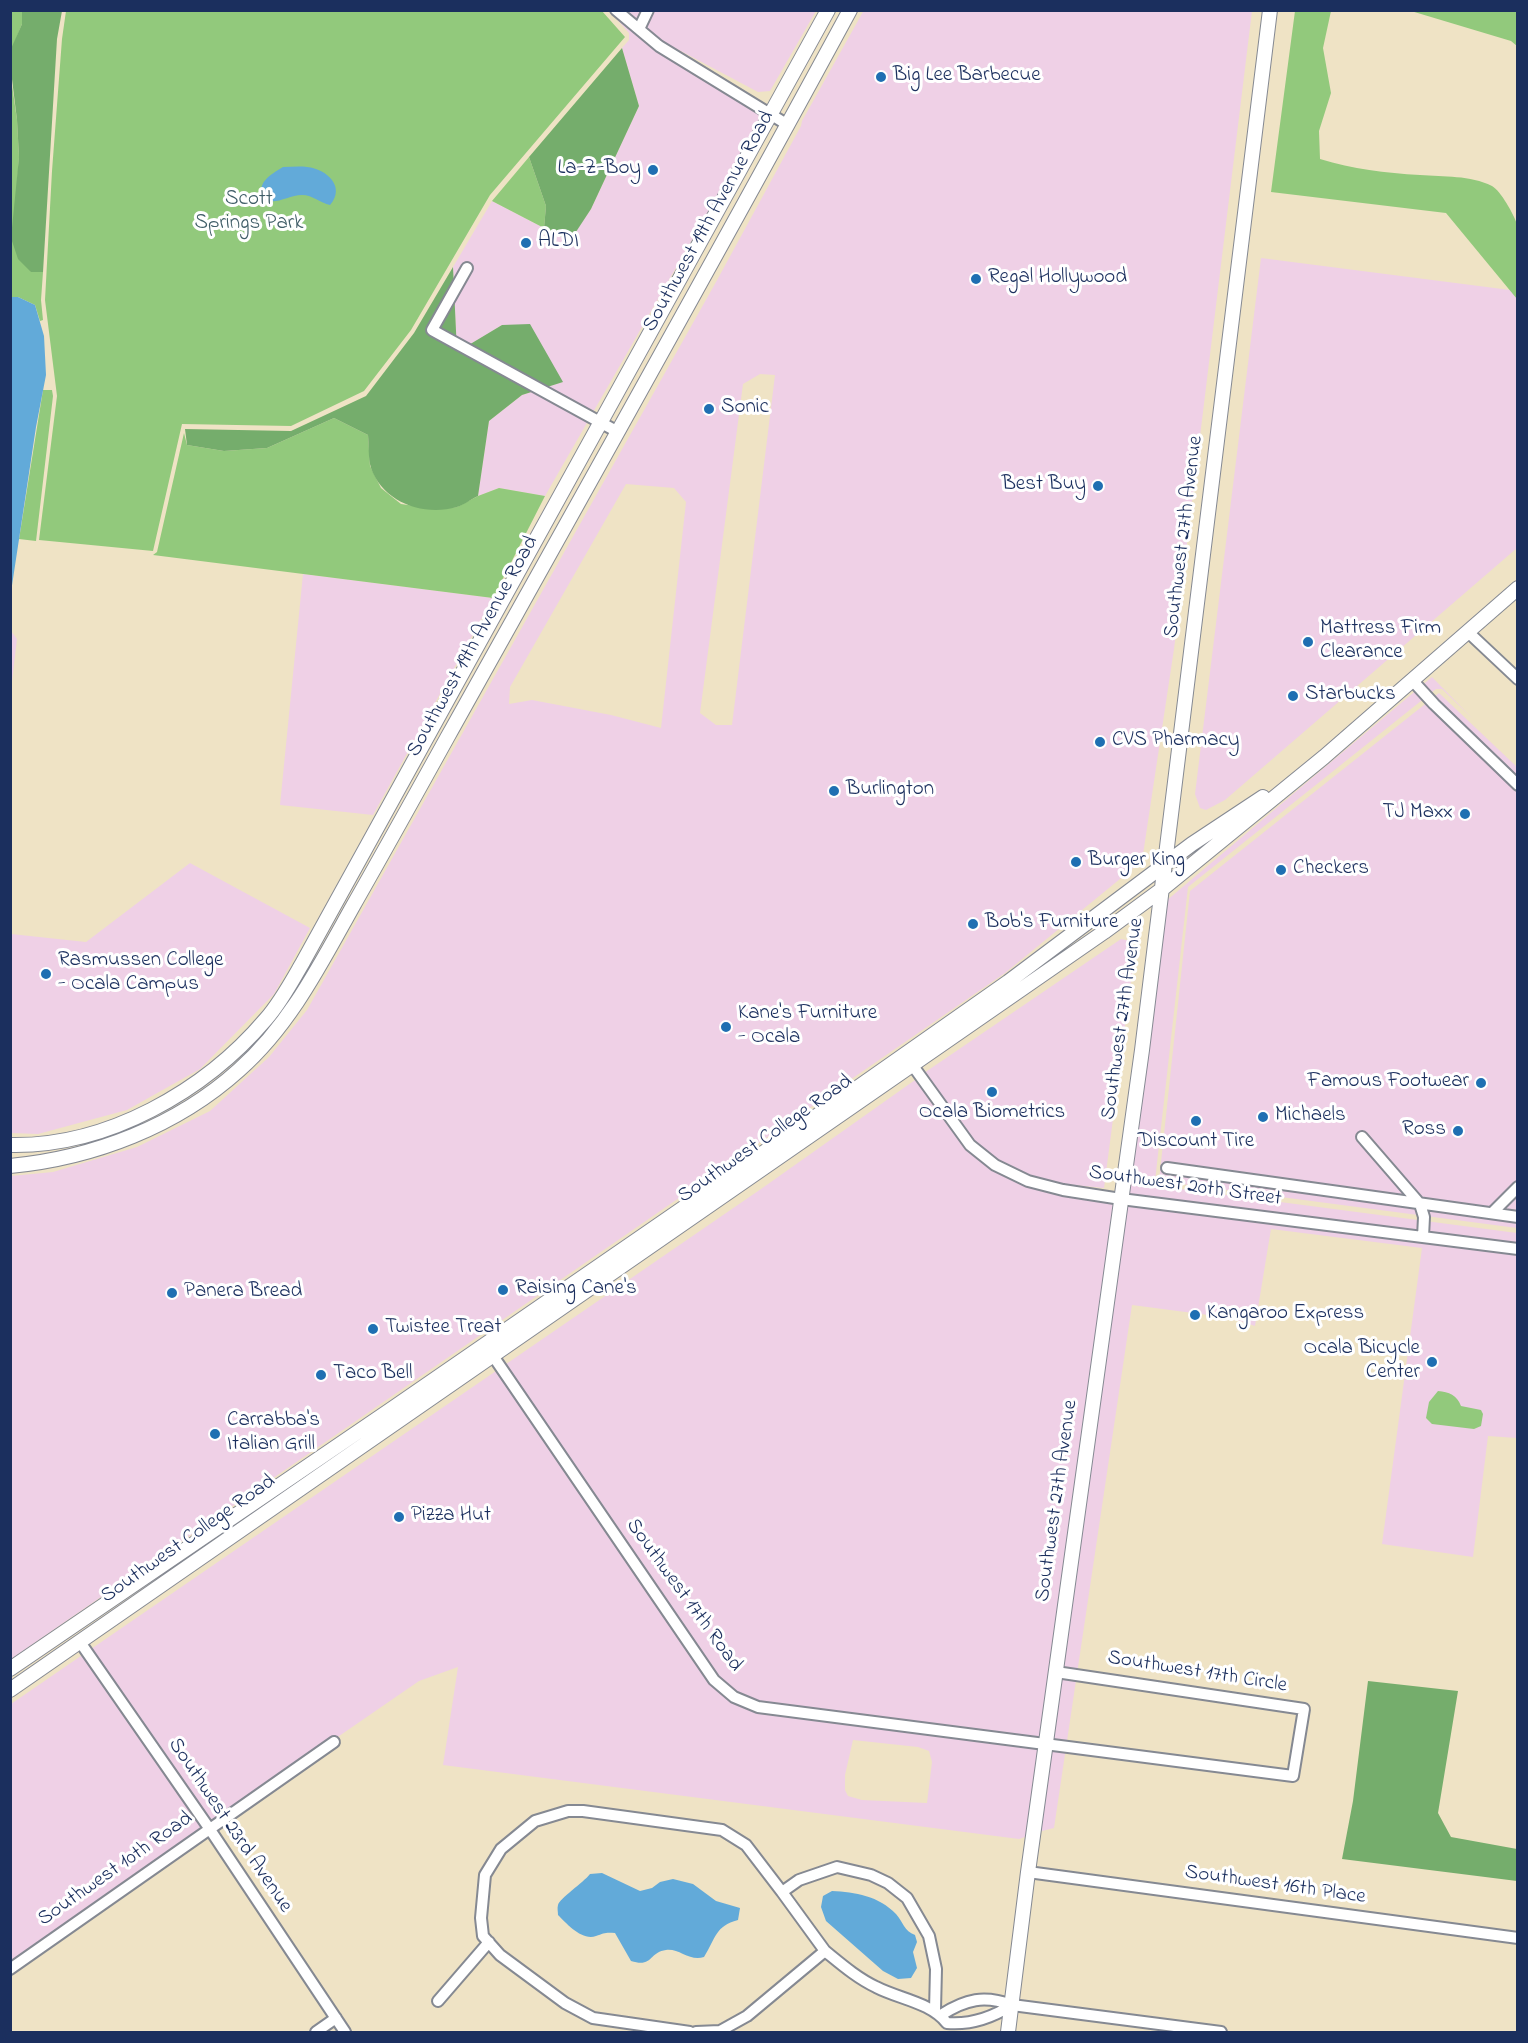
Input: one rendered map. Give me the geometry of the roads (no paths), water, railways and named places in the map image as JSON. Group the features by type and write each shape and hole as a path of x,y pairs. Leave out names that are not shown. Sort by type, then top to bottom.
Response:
{"main road":[{"name":"Southwest 19th Avenue Road","path":"10,1145 63,1140 99,1130 156,1107 217,1067 266,1019 303,962 828,10"},
{"name":"Southwest 19th Avenue Road","path":"10,1166 63,1157 118,1143 192,1107 240,1070 276,1032 306,990 618,432 850,10"},
{"name":"Southwest 27th Avenue","path":"1008,2032 1165,865 1270,10"},
{"name":"Southwest College Road","path":"908,1059 1192,844 1285,782 1518,579"},
{"name":"Southwest College Road","path":"10,1690 847,1095 908,1059 1161,890 1324,757 1518,588"},
{"name":"Southwest College Road","path":"10,1669 489,1350"}],"street":[{"path":"616,10 659,46 788,124"},
{"path":"639,29 648,10"},
{"path":"467,268 432,330 618,432"},
{"path":"1467,632 1518,679"},
{"path":"1412,680 1518,785"},
{"name":"Southwest 20th Street","path":"908,1059 970,1145 995,1165 1028,1181 1063,1190 1121,1199 1518,1250"},
{"path":"1362,1137 1420,1204 1424,1216 1423,1237"},
{"path":"1167,1168 1518,1217"},
{"path":"1492,1213 1518,1186"},
{"name":"Southwest 17th Road","path":"489,1350 714,1680 734,1697 758,1707 1046,1744"},
{"name":"Southwest 23rd Avenue","path":"80,1642 209,1828 345,2032"},
{"name":"Southwest 17th Circle","path":"1046,1744 1293,1776 1304,1709 1056,1672"},
{"name":"Southwest 10th Road","path":"10,1969 334,1742"},
{"path":"690,2032 593,2018 565,2003 500,1955 483,1936 481,1918 485,1875 501,1849 535,1821 568,1811 672,1822 722,1830 747,1845 825,1951 875,1987 938,2013 947,2023 958,2024 996,2015 1012,2005"},
{"path":"782,1892 799,1880 837,1868 871,1875 888,1883 907,1898 929,1936 936,1969 938,2013"},
{"name":"Southwest 16th Place","path":"1028,1872 1518,1938"},
{"path":"438,2001 489,1942"},
{"path":"696,2032 720,2031 747,2016 825,1951"},
{"path":"938,2013 979,1999 994,1999 1012,2005 1221,2032"},
{"path":"966,2003 971,2021"},
{"path":"316,2032 336,2018"}],"water":[{"path":"283,167 314,168 327,175 332,180 336,192 330,205 302,195 278,201 264,200 261,189 265,180"},
{"path":"10,297 18,297 35,305 44,336 46,375 11,592"},
{"path":"602,1873 640,1891 673,1879 693,1884 716,1901 740,1908 738,1920 720,1929 704,1957 694,1958 666,1950 643,1963 631,1961 615,1933 585,1936 575,1931 558,1915 558,1905 563,1898 590,1874"},
{"path":"832,1891 866,1896 882,1903 896,1914 906,1929 915,1935 917,1942 913,1952 917,1968 911,1978 898,1979 883,1971 826,1921 821,1907 823,1896"}],"place":[{"name":"Big Lee Barbecue","path":"881,77"},
{"name":"La-Z-Boy","path":"653,170"},
{"name":"ALDI","path":"526,243"},
{"name":"Regal Hollywood","path":"976,279"},
{"name":"Sonic","path":"709,409"},
{"name":"Best Buy","path":"1098,486"},
{"name":"Mattress Firm Clearance","path":"1308,642"},
{"name":"Starbucks","path":"1293,696"},
{"name":"CVS Pharmacy","path":"1100,742"},
{"name":"Burlington","path":"834,791"},
{"name":"TJ Maxx","path":"1465,814"},
{"name":"Burger King","path":"1076,862"},
{"name":"Checkers","path":"1281,870"},
{"name":"Bob's Furniture","path":"973,924"},
{"name":"Rasmussen College - Ocala Campus","path":"46,974"},
{"name":"Kane's Furniture - Ocala","path":"726,1027"},
{"name":"Famous Footwear","path":"1481,1083"},
{"name":"Ocala Biometrics","path":"992,1092"},
{"name":"Michaels","path":"1263,1117"},
{"name":"Discount Tire","path":"1196,1121"},
{"name":"Ross","path":"1458,1131"},
{"name":"Raising Cane's","path":"503,1290"},
{"name":"Panera Bread","path":"172,1293"},
{"name":"Kangaroo Express","path":"1195,1315"},
{"name":"Twistee Treat","path":"373,1329"},
{"name":"Ocala Bicycle Center","path":"1432,1362"},
{"name":"Taco Bell","path":"321,1375"},
{"name":"Carrabba's Italian Grill","path":"215,1434"},
{"name":"Pizza Hut","path":"399,1517"}],"park label":[{"name":"Scott Springs Park","path":"249,213"}]}
